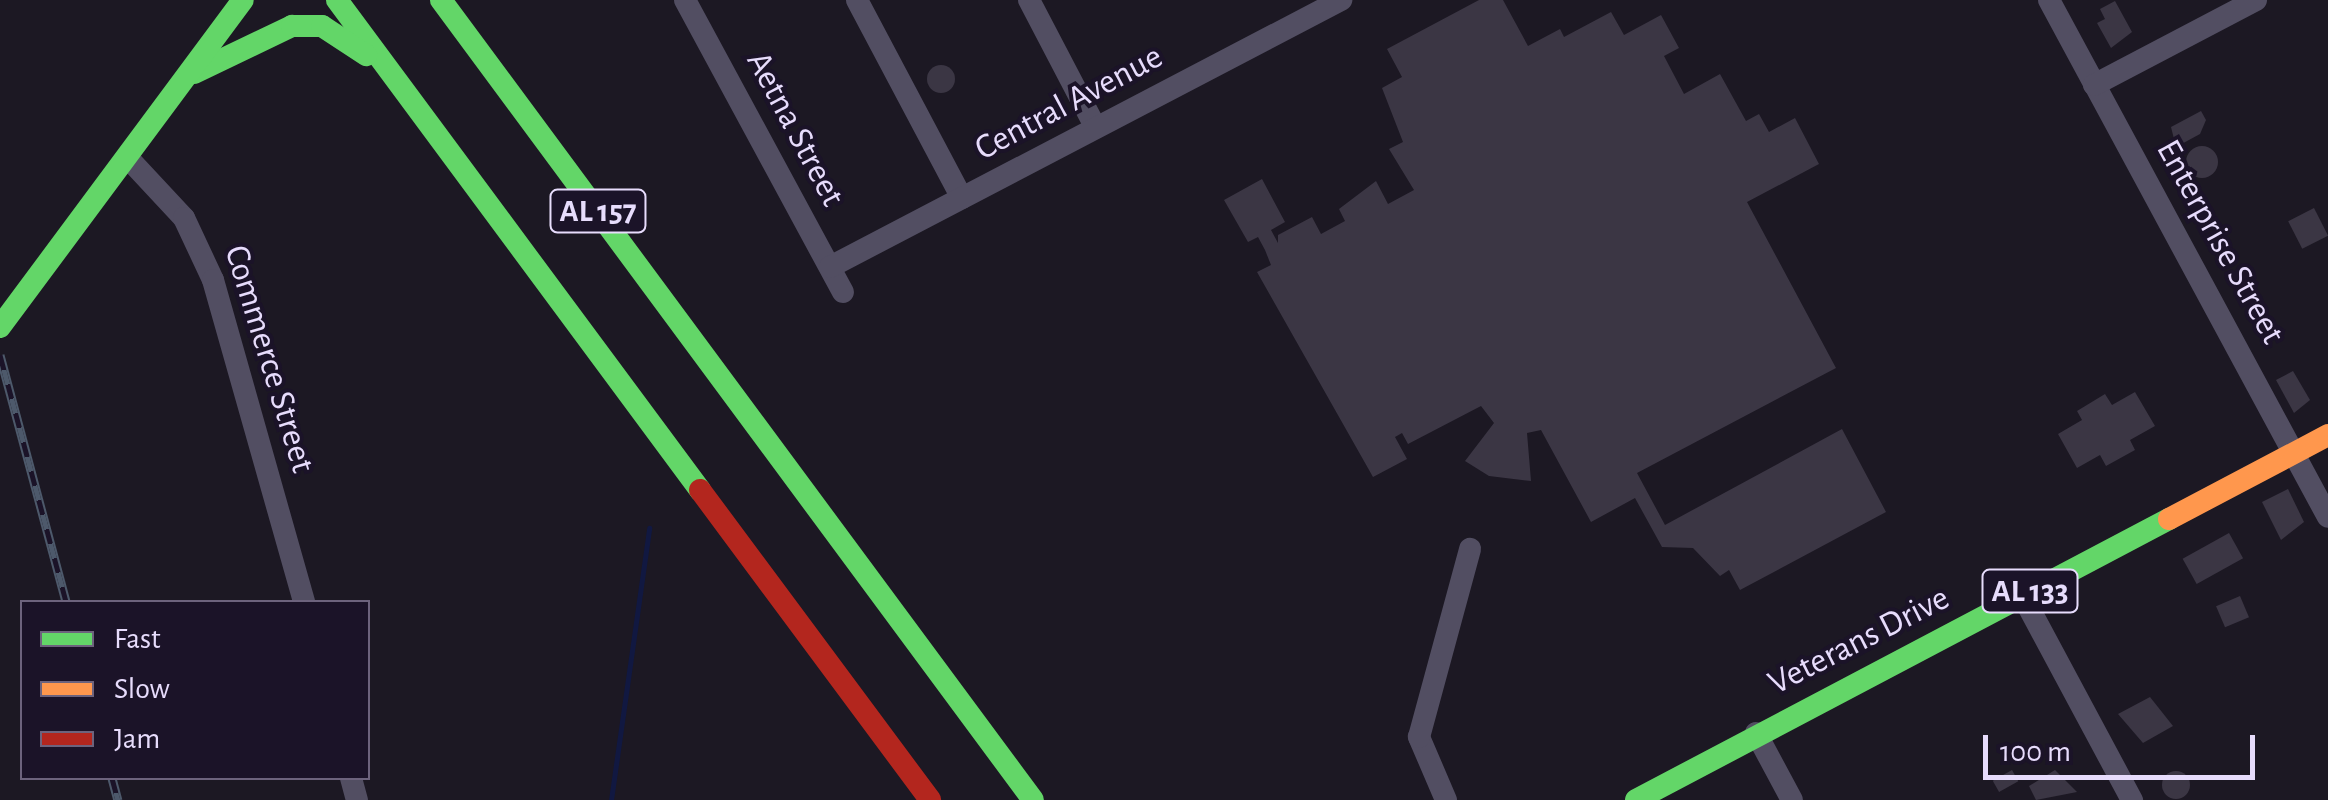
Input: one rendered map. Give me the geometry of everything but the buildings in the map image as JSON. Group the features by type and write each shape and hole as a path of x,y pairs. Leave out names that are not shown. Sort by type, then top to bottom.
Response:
{"main road":[{"path":"0,327 194,72 242,0"},
{"name":"AL 157","path":"337,0 930,800"},
{"name":"AL 157","path":"442,0 1033,800"},
{"path":"194,72 264,36 322,26 393,74"},
{"name":"Veterans Drive","path":"1636,800 1756,733 2328,435"}],"street":[{"name":"Aetna Street","path":"685,0 842,292"},
{"path":"857,0 962,198"},
{"path":"1030,0 1096,128"},
{"name":"Central Avenue","path":"830,267 1341,0"},
{"name":"Enterprise Street","path":"2050,0 2328,517"},
{"path":"2094,84 2256,0"},
{"name":"Commerce Street","path":"128,158 184,218 213,280 303,600"},
{"path":"1446,800 1419,737 1470,549"},
{"path":"2022,595 2132,800"},
{"path":"1756,733 1792,800"}],"waterway":[{"path":"611,800 649,528"}],"railway":[{"path":"0,355 65,600"},
{"path":"113,780 118,800"}],"traffic: fast":[{"path":"0,327 243,0"},
{"path":"337,0 700,490"},
{"path":"441,0 1033,800"},
{"path":"194,73 292,26 322,26 366,55"},
{"path":"1636,800 2169,519"}],"traffic: slow":[{"path":"2169,519 2328,435"}],"traffic: jam":[{"path":"700,490 930,800"}]}
